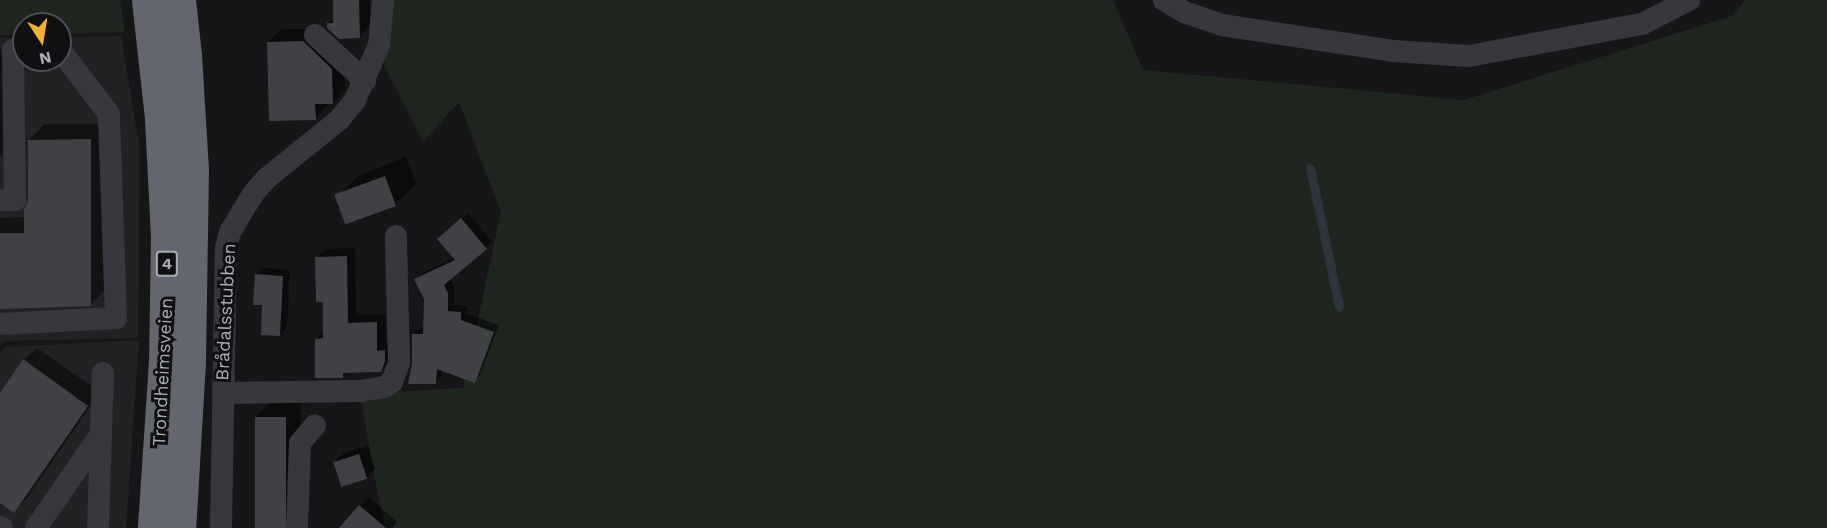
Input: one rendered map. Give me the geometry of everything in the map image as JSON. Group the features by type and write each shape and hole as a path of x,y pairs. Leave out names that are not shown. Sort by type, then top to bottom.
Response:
{"highway":[{"name":"Trondheimsveien","path":"148,0 161,118 167,237 165,361 154,528"},
{"name":"Trondheimsveien","path":"178,0 185,55 192,169 189,362 179,528"}],"street":[{"name":"Brådalsstubben","path":"221,528 226,248 230,232 253,194 267,178 339,120 355,100 379,45 383,0"},
{"path":"1164,0 1184,12 1222,26 1393,51 1469,56 1642,24 1689,0"},
{"path":"315,35 365,81"},
{"path":"0,324 116,318 109,114 72,66"},
{"path":"0,200 15,200 12,72"},
{"name":"Brådalsstubben","path":"223,393 360,391 384,387 392,382 399,363 396,236"},
{"path":"98,528 103,373"},
{"path":"297,528 300,443 315,424"},
{"path":"36,528 101,434"}],"shaded area":[{"path":"0,0 120,0 125,32 72,34 72,12 12,12 12,35 0,35"},
{"path":"383,0 1113,0 1143,70 1464,100 1732,16 1745,0 1827,0 1827,528 384,528 360,394 463,388 501,212 459,102 423,142 384,65 386,32","holes":["1315,167 1344,306 1340,313"]},
{"path":"121,36 139,144 138,338 4,341 0,346 0,38 12,38 12,72 72,72 72,37"},
{"path":"1309,163 1315,167 1344,306 1340,313 1335,308 1306,168"},
{"path":"139,340 126,528 0,528 0,354 5,347"}],"building":[{"path":"333,0 359,0 360,38 339,39 327,28 327,23 333,23"},
{"path":"303,41 332,69 333,104 315,104 316,120 269,121 267,42"},
{"path":"91,139 91,306 0,309 0,233 24,233 24,210 28,200 28,140"},
{"path":"385,176 396,206 345,225 334,194"},
{"path":"461,218 487,249 444,285 448,293 448,311 461,312 461,320 494,332 475,383 437,369 436,384 408,384 412,363 412,334 423,334 424,299 414,279 455,260 437,239"},
{"path":"347,256 348,323 377,322 377,351 385,350 385,361 381,372 343,373 343,378 315,378 315,339 323,338 323,302 316,302 315,257"},
{"path":"255,274 283,276 280,336 261,335 262,305 253,305"},
{"path":"23,359 88,406 14,513 0,503 0,393"},
{"path":"255,417 286,417 286,528 255,528"},
{"path":"359,454 367,479 341,487 333,462"},
{"path":"359,505 386,528 339,528"}]}
